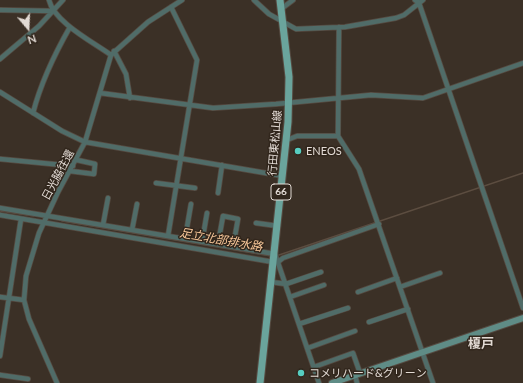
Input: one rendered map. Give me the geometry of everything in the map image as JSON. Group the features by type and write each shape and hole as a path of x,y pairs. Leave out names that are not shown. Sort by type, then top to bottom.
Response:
{"main road":[{"name":"行田東松山線","path":"260,383 271,282 275,259 287,140 289,102 289,78 280,0"}],"street":[{"path":"49,0 53,12 70,27 113,53 126,74 130,98"},
{"path":"0,59 39,26 63,0"},
{"path":"113,53 148,22 182,0"},
{"path":"254,0 269,14 296,29 339,27 396,18 404,15 419,1 447,89 523,308"},
{"path":"281,9 293,0"},
{"path":"168,236 197,60 171,7"},
{"path":"0,10 53,12"},
{"path":"33,113 38,93 52,57 70,27"},
{"path":"339,27 338,136 359,169 433,383"},
{"name":"日光脇往還","path":"56,383 29,319 24,300 26,276 43,222 85,142 113,53"},
{"path":"100,93 189,106 214,108 371,95 423,98 523,63"},
{"path":"0,92 62,131 85,142 283,176"},
{"path":"287,140 297,136 338,136"},
{"path":"0,159 73,166"},
{"path":"70,171 94,174 95,164 76,160"},
{"path":"218,193 222,165"},
{"path":"156,183 195,188"},
{"path":"103,225 108,198"},
{"path":"132,230 137,204"},
{"path":"185,239 191,204"},
{"path":"0,208 218,244 275,259"},
{"path":"202,242 207,213"},
{"path":"0,215 275,259 283,258 379,224"},
{"path":"218,244 223,216 238,219 233,247"},
{"path":"0,356 21,219"},
{"path":"256,223 278,226"},
{"path":"275,259 286,284 319,383"},
{"path":"271,282 286,284 321,272"},
{"path":"400,287 440,273"},
{"path":"358,292 397,278"},
{"path":"290,297 324,285"},
{"path":"0,297 24,300"},
{"path":"299,324 348,308"},
{"path":"369,322 408,309"},
{"path":"0,318 6,319"},
{"path":"334,383 523,318"},
{"path":"308,348 355,331"},
{"path":"314,367 353,353 358,374 357,383"},
{"path":"0,375 28,379"}],"waterway":[{"name":"足立北部排水路","path":"276,256 523,173"},
{"name":"足立北部排水路","path":"0,211 34,216"},
{"name":"足立北部排水路","path":"62,221 271,256"}],"place":[{"name":"ENEOS","path":"298,151"},
{"name":"コメリハード&グリーン","path":"301,373"}],"district":[{"name":"榎戸","path":"481,344"}]}
